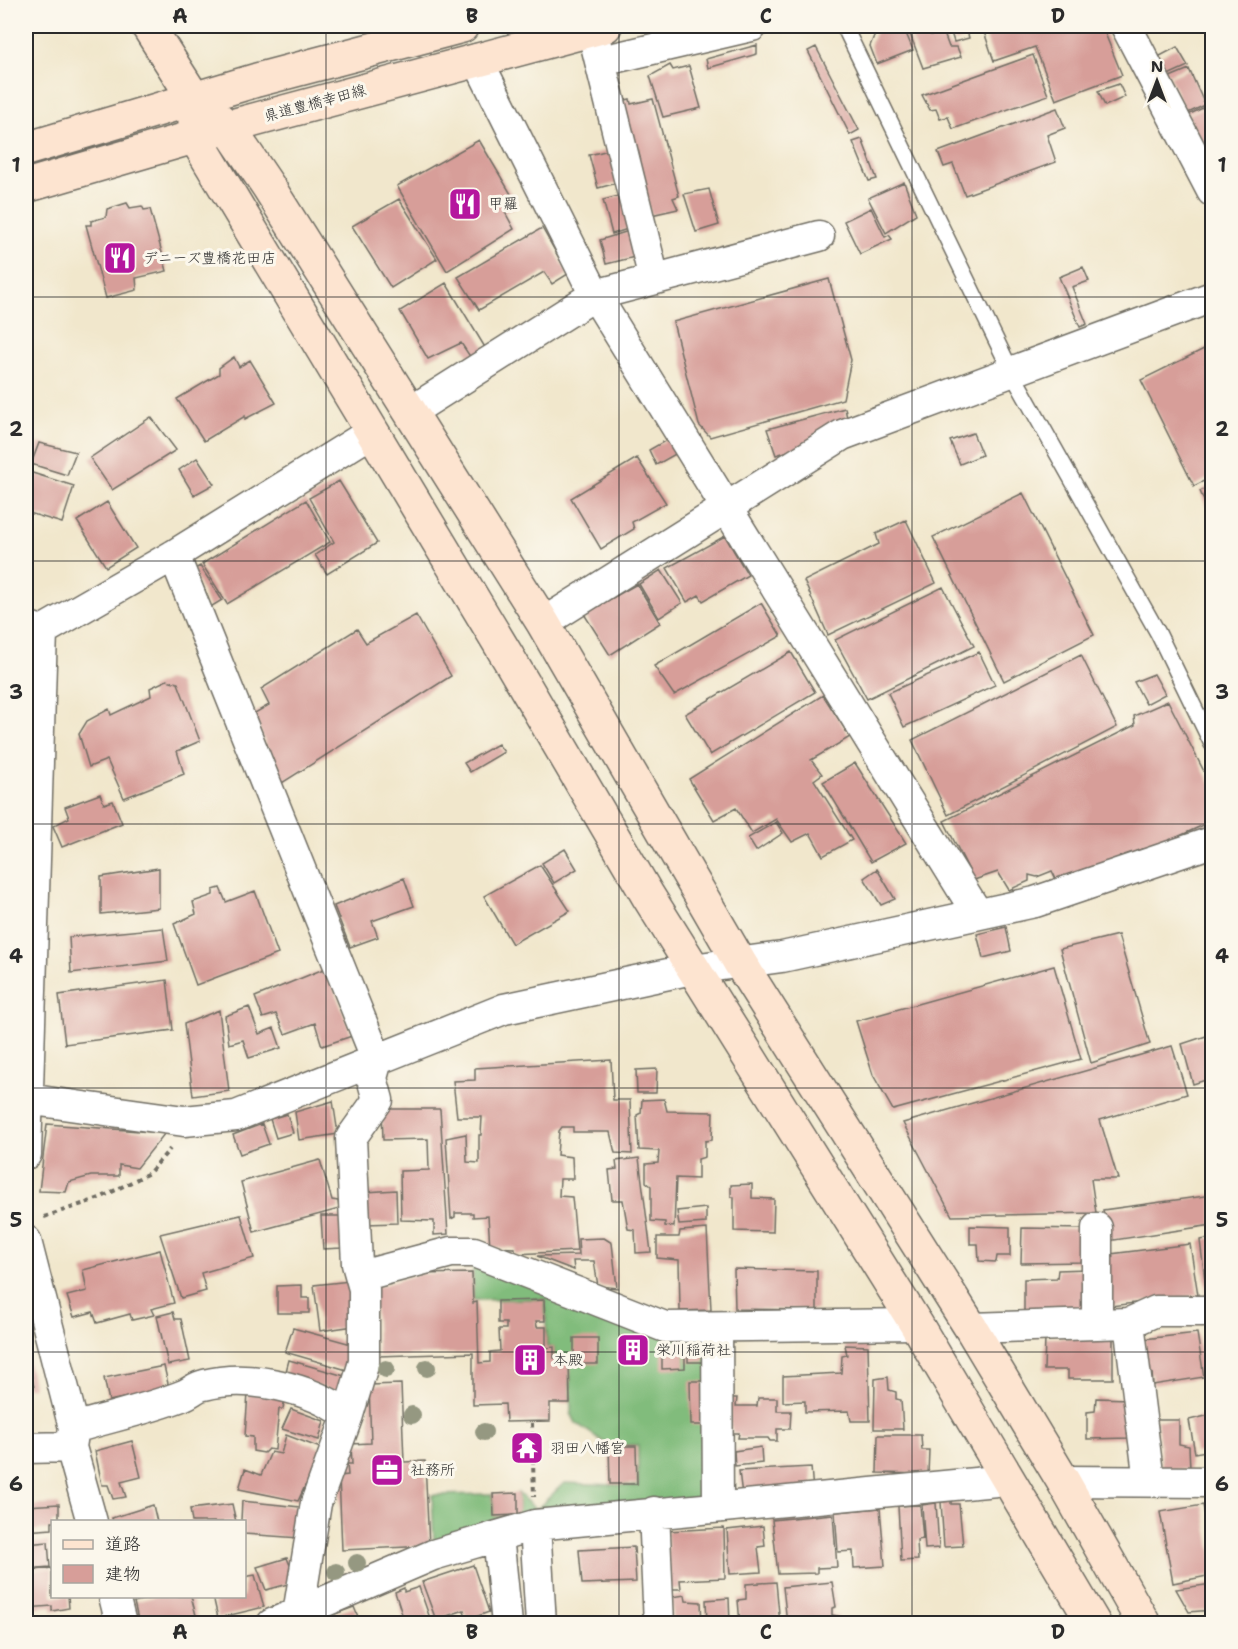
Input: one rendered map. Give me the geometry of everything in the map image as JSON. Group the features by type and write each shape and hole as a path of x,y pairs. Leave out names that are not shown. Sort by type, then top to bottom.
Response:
{"street":[{"path":"26,149 461,26"},
{"path":"601,61 752,26"},
{"path":"1126,26 1212,190"},
{"path":"599,27 601,61 654,279"},
{"name":"県道豊橋幸田線","path":"26,186 228,127 599,27"},
{"path":"150,28 195,100 228,127 268,186 543,623 740,963 971,1328 1063,1481 1144,1623"},
{"path":"477,59 595,295 977,912"},
{"path":"195,100 195,137 692,969 916,1324 1094,1623"},
{"path":"410,412 595,295 819,236"},
{"path":"543,623 842,435 1212,297"},
{"path":"26,1154 34,629 174,555 372,432"},
{"path":"174,555 377,1060 372,1078 378,1100 351,1138 357,1264 361,1276 364,1362 348,1415 316,1503 285,1619"},
{"path":"27,1100 184,1120 236,1116 504,1009 692,969 782,957 977,912 1035,902 1212,842"},
{"path":"1097,1228 1098,1324"},
{"path":"34,1229 73,1437 92,1520"},
{"path":"361,1276 451,1252 474,1252 665,1327 916,1324"},
{"path":"971,1328 1129,1323 1156,1311 1212,1311"},
{"path":"1129,1323 1149,1481"},
{"path":"717,1328 718,1507"},
{"path":"26,1448 73,1437 184,1395 203,1385 247,1381 287,1389 324,1401 348,1415"},
{"path":"285,1619 433,1555 535,1525 1007,1480"},
{"path":"1063,1481 1212,1482"},
{"path":"654,1512 659,1623"},
{"path":"535,1525 541,1623"},
{"path":"498,1536 507,1623"},
{"path":"115,1598 121,1623"}],"lane":[{"path":"844,26 1012,373 1158,633 1212,744"}],"path":[{"path":"34,1229 149,1173 183,1136 184,1120"},
{"path":"532,1423 535,1525"}],"green space":[{"path":"473,1262 701,1337 710,1345 711,1487 700,1498 434,1545 432,1495 493,1494 494,1516 518,1515 518,1493 536,1510 564,1483 638,1486 638,1445 608,1445 576,1423 571,1413 570,1357 554,1358 554,1347 547,1347 545,1299 473,1300"}],"building":[{"path":"878,26 903,26 913,50 877,64 870,46"},
{"path":"907,26 928,26 931,35 943,31 949,47 957,47 961,57 923,68"},
{"path":"949,26 966,26 969,38 954,42"},
{"path":"982,26 1102,26 1122,75 1056,100 1035,47 994,61"},
{"path":"757,45 757,54 708,68 706,59"},
{"path":"816,47 859,130 850,135 808,51"},
{"path":"1177,47 1188,66 1168,75 1158,57"},
{"path":"1033,55 1048,95 953,129 948,117 940,119 936,109 930,110 922,95"},
{"path":"670,65 673,70 689,66 701,108 663,117 650,76"},
{"path":"1189,69 1205,105 1186,114 1170,77"},
{"path":"1119,84 1125,97 1105,106 1098,91"},
{"path":"630,99 631,104 653,99 679,196 673,198 678,209 651,215 617,102"},
{"path":"1207,106 1212,118 1212,157 1207,159 1188,115"},
{"path":"1057,108 1065,128 1047,135 1056,162 965,195 953,164 944,167 938,152"},
{"path":"862,139 877,179 869,181 853,142"},
{"path":"479,140 518,206 505,212 514,229 447,271 397,186"},
{"path":"613,149 621,182 598,188 589,155"},
{"path":"904,182 916,214 886,233 868,198"},
{"path":"709,189 719,225 696,232 684,194"},
{"path":"626,194 634,227 612,234 603,200"},
{"path":"399,199 437,259 391,288 352,226"},
{"path":"127,203 130,208 142,206 144,210 150,209 167,271 136,278 137,290 106,298 86,225 91,225 91,221 106,217 107,209"},
{"path":"871,208 885,237 889,235 892,239 860,254 844,221"},
{"path":"542,228 568,274 552,284 544,272 479,310 458,277"},
{"path":"632,230 639,256 606,264 600,240"},
{"path":"1083,267 1089,281 1072,287 1087,324 1080,327 1059,277"},
{"path":"829,279 851,360 843,399 710,437 699,425 673,322"},
{"path":"446,283 486,349 471,358 461,343 428,359 400,311"},
{"path":"1212,345 1212,477 1194,486 1141,380"},
{"path":"234,357 239,367 250,360 276,403 245,419 245,416 204,441 177,399 219,374 219,368"},
{"path":"845,408 847,418 798,448 776,455 767,429"},
{"path":"151,417 176,450 112,490 90,458"},
{"path":"973,433 982,455 960,464 950,441"},
{"path":"670,438 679,452 656,465 649,450"},
{"path":"39,443 76,452 67,475 31,464"},
{"path":"197,458 214,484 194,495 179,470"},
{"path":"637,458 666,503 632,522 634,529 601,549 571,498"},
{"path":"26,471 74,486 62,523 26,512"},
{"path":"339,481 377,543 327,574 315,555 334,542 309,498"},
{"path":"1211,485 1212,506 1207,508 1200,491"},
{"path":"1023,493 1094,635 1004,681 933,537"},
{"path":"306,500 330,542 227,604 202,564"},
{"path":"107,502 136,548 106,567 77,521"},
{"path":"906,520 936,583 828,635 804,581 879,544 876,534"},
{"path":"725,536 748,575 703,601 699,595 687,602 667,568"},
{"path":"200,566 222,600 209,608 193,570"},
{"path":"661,570 682,603 659,618 639,584"},
{"path":"637,584 660,623 610,655 584,614"},
{"path":"943,587 974,646 867,699 835,640"},
{"path":"761,603 781,636 674,695 654,666"},
{"path":"416,615 451,676 282,783 253,714 269,705 261,689 357,629 366,643"},
{"path":"791,652 815,692 710,755 685,714"},
{"path":"979,652 995,685 904,727 888,693"},
{"path":"1081,655 1117,727 948,815 912,740"},
{"path":"1154,674 1165,694 1146,704 1134,682"},
{"path":"167,680 178,683 200,741 177,751 184,774 124,798 107,760 89,767 79,734 87,721 109,709 111,715 151,696 150,688"},
{"path":"823,695 850,737 811,760 822,774 814,780 852,840 823,856 810,833 792,842 776,819 752,833 736,808 714,820 689,779"},
{"path":"1168,701 1212,787 1212,821 1145,852 1142,849 1058,883 1052,871 1037,877 1029,875 1029,881 1009,890 998,872 974,880 944,821 1135,725 1134,716"},
{"path":"498,744 504,752 470,772 464,763"},
{"path":"855,763 906,843 871,862 823,782"},
{"path":"100,794 104,804 113,801 122,823 62,847 53,826 69,818 65,807"},
{"path":"776,822 783,833 756,851 748,838"},
{"path":"565,849 577,869 554,883 542,863"},
{"path":"540,865 570,911 512,944 484,896"},
{"path":"159,868 159,908 101,914 101,877"},
{"path":"877,869 895,899 881,905 864,878"},
{"path":"404,878 414,906 372,921 378,937 350,947 334,906"},
{"path":"220,888 226,902 255,891 278,954 196,985 174,924 196,914 193,902 213,895 213,890"},
{"path":"1006,927 1011,951 983,958 977,934"},
{"path":"163,928 168,961 71,973 69,937"},
{"path":"1118,935 1150,1044 1091,1063 1060,949"},
{"path":"1054,966 1081,1059 893,1110 873,1075 856,1021"},
{"path":"326,968 352,1036 322,1046 315,1023 285,1034 276,1014 263,1018 255,997"},
{"path":"167,980 173,1030 65,1044 59,995"},
{"path":"249,1007 259,1034 274,1028 281,1048 249,1058 243,1040 229,1044 225,1016"},
{"path":"219,1010 229,1091 193,1096 184,1024"},
{"path":"1212,1034 1212,1078 1193,1084 1182,1044"},
{"path":"1172,1046 1187,1094 1100,1120 1118,1179 1091,1179 1096,1213 952,1216 903,1123"},
{"path":"611,1060 613,1100 630,1100 632,1154 615,1153 610,1132 573,1132 573,1127 562,1127 559,1131 557,1155 572,1157 573,1179 560,1179 559,1196 572,1197 577,1251 515,1254 515,1248 490,1247 488,1216 473,1217 473,1213 455,1213 455,1217 451,1219 446,1138 466,1134 467,1162 479,1163 479,1135 481,1135 482,1117 457,1117 453,1081 475,1080 475,1068"},
{"path":"657,1069 656,1093 637,1093 636,1070"},
{"path":"664,1099 667,1111 713,1112 712,1140 705,1141 705,1157 698,1159 698,1179 676,1178 674,1227 665,1226 665,1222 651,1221 651,1186 646,1182 646,1164 658,1163 659,1151 639,1150 637,1115 641,1113 642,1100"},
{"path":"333,1101 338,1134 299,1140 295,1112"},
{"path":"382,1109 440,1109 448,1234 434,1235 434,1221 401,1220 400,1171 429,1170 428,1139 383,1140"},
{"path":"287,1114 293,1133 276,1138 270,1119"},
{"path":"47,1124 165,1133 137,1168 119,1165 119,1176 91,1176 69,1182 66,1192 39,1191"},
{"path":"262,1124 269,1144 240,1154 233,1135"},
{"path":"639,1158 651,1252 636,1253 635,1230 628,1229 623,1200 612,1200 609,1170 617,1169 616,1161"},
{"path":"320,1160 332,1200 338,1201 339,1209 254,1232 241,1182"},
{"path":"752,1184 752,1198 774,1199 773,1232 734,1231 734,1197 731,1197 731,1185"},
{"path":"396,1190 397,1223 366,1224 366,1192"},
{"path":"1212,1195 1212,1225 1108,1241 1103,1210"},
{"path":"706,1208 706,1223 679,1225 677,1211"},
{"path":"241,1215 254,1258 201,1273 206,1291 181,1298 160,1234"},
{"path":"321,1216 341,1216 342,1248 323,1249"},
{"path":"970,1226 1010,1227 1010,1256 997,1256 996,1262 979,1261 978,1244 970,1244"},
{"path":"1022,1228 1084,1229 1084,1262 1021,1263"},
{"path":"707,1229 711,1310 680,1311 679,1260 657,1258 657,1237 679,1237 680,1231"},
{"path":"604,1238 612,1243 617,1288 598,1286 594,1261 573,1261 574,1270 537,1256 579,1255 578,1239"},
{"path":"1212,1238 1212,1295 1207,1296 1200,1240"},
{"path":"1190,1244 1198,1295 1111,1306 1103,1255"},
{"path":"160,1250 174,1303 151,1309 154,1315 132,1320 130,1314 97,1323 93,1312 74,1317 67,1296 87,1291 83,1270"},
{"path":"734,1269 817,1271 817,1310 735,1309"},
{"path":"1087,1269 1092,1314 1024,1315 1024,1279 1057,1278 1058,1270"},
{"path":"472,1273 473,1303 477,1302 479,1363 490,1362 490,1352 500,1351 499,1329 506,1329 506,1323 498,1323 498,1301 544,1300 545,1321 536,1321 537,1327 546,1327 546,1348 554,1347 554,1358 569,1358 570,1403 550,1403 550,1421 506,1422 505,1404 473,1405 473,1353 378,1356 374,1288 419,1274"},
{"path":"350,1281 354,1326 320,1331 314,1285"},
{"path":"302,1285 302,1298 309,1298 309,1313 277,1313 277,1286"},
{"path":"173,1312 175,1319 181,1319 190,1361 168,1365 157,1316"},
{"path":"293,1328 355,1345 347,1370 285,1352"},
{"path":"1197,1333 1204,1377 1153,1385 1152,1373 1146,1374 1144,1339"},
{"path":"574,1338 598,1338 598,1364 574,1364"},
{"name":"栄川稲荷社","path":"622,1338 644,1338 644,1363 622,1363"},
{"path":"1045,1338 1113,1338 1113,1379 1068,1379 1068,1370 1044,1370"},
{"path":"662,1343 685,1343 685,1368 662,1369"},
{"path":"688,1343 705,1343 705,1362 688,1362"},
{"path":"845,1345 868,1346 870,1421 851,1421 849,1411 805,1412 805,1401 783,1402 783,1376 841,1373 842,1356 847,1355"},
{"path":"26,1354 34,1387 26,1388"},
{"path":"289,1360 348,1377 343,1393 285,1375"},
{"path":"164,1366 169,1388 109,1401 104,1378"},
{"path":"888,1377 889,1390 896,1392 896,1399 901,1400 903,1429 874,1429 875,1379"},
{"path":"690,1381 704,1381 704,1425 691,1425"},
{"name":"社務所","path":"401,1384 404,1462 425,1461 429,1546 342,1550 339,1476 348,1475 347,1464 352,1464 351,1444 371,1443 369,1385"},
{"path":"248,1393 285,1398 283,1409 279,1409 275,1450 268,1449 264,1453 253,1451 253,1437 245,1436"},
{"path":"731,1398 737,1398 736,1406 757,1406 758,1398 777,1398 777,1411 791,1411 790,1429 777,1429 777,1441 770,1441 768,1438 738,1438 739,1433 733,1433 730,1421"},
{"path":"1096,1398 1129,1399 1130,1438 1087,1439 1087,1412 1095,1411"},
{"path":"291,1409 324,1421 319,1440 282,1429"},
{"path":"1210,1415 1212,1450 1195,1453 1189,1420"},
{"path":"1157,1420 1179,1420 1179,1444 1189,1446 1190,1470 1162,1468"},
{"path":"286,1435 323,1449 310,1485 305,1486 298,1501 239,1489 245,1469 261,1475 271,1452 281,1454"},
{"path":"878,1435 921,1435 922,1450 929,1450 928,1474 877,1473"},
{"path":"132,1441 141,1477 121,1482 126,1497 113,1499 108,1485 102,1485 95,1451"},
{"path":"609,1446 636,1446 637,1484 610,1484"},
{"path":"761,1447 762,1463 735,1466 734,1451"},
{"path":"811,1467 813,1491 742,1495 739,1471"},
{"path":"518,1493 518,1515 494,1516 493,1494"},
{"path":"242,1501 300,1507 300,1538 246,1534 246,1520 241,1520"},
{"path":"951,1501 951,1504 959,1504 963,1546 944,1547 941,1502"},
{"path":"936,1503 939,1548 925,1549 922,1505"},
{"path":"59,1504 59,1520 51,1520 51,1529 26,1531 26,1506"},
{"path":"232,1504 236,1520 192,1520 190,1509"},
{"path":"153,1505 157,1520 112,1520 112,1518"},
{"path":"920,1505 923,1539 917,1540 918,1560 901,1561 898,1506"},
{"path":"1203,1505 1212,1553 1212,1575 1173,1583 1160,1512"},
{"path":"880,1508 885,1566 854,1568 853,1551 838,1552 835,1512"},
{"path":"833,1514 837,1567 817,1568 817,1573 778,1574 772,1520"},
{"path":"763,1526 765,1546 758,1547 761,1572 730,1574 727,1530"},
{"path":"724,1528 725,1578 680,1580 681,1589 669,1589 667,1531"},
{"path":"48,1542 50,1567 26,1569 26,1544"},
{"path":"634,1547 636,1582 582,1584 579,1550"},
{"path":"287,1558 292,1570 288,1584 266,1590 257,1567"},
{"path":"473,1565 489,1612 467,1620 464,1610 436,1620 422,1582"},
{"path":"51,1568 51,1598 68,1598 69,1608 52,1611 52,1606 26,1608 26,1571"},
{"path":"255,1575 264,1607 218,1618 213,1598 246,1598 246,1577"},
{"path":"776,1582 780,1624 740,1624 738,1600 746,1599 746,1584"},
{"path":"832,1582 836,1607 832,1608 832,1615 838,1616 837,1623 815,1624 814,1619 787,1623 783,1587"},
{"path":"1212,1584 1212,1610 1189,1612 1176,1589"},
{"path":"419,1587 432,1624 405,1624 395,1592 404,1588 404,1592"},
{"path":"685,1595 686,1601 701,1602 702,1624 673,1624 672,1597"},
{"path":"149,1598 192,1598 198,1623 139,1624 134,1602"},
{"path":"729,1598 730,1624 707,1624 706,1600"},
{"path":"354,1607 361,1624 310,1624 310,1623"},
{"path":"77,1617 78,1624 48,1624 48,1622"}],"place":[{"name":"甲羅","path":"465,204"},
{"name":"デニーズ豊橋花田店","path":"120,258"},
{"name":"栄川稲荷社","path":"633,1350"},
{"name":"本殿","path":"530,1360"},
{"name":"羽田八幡宮","path":"527,1448"},
{"name":"社務所","path":"387,1470"}]}
